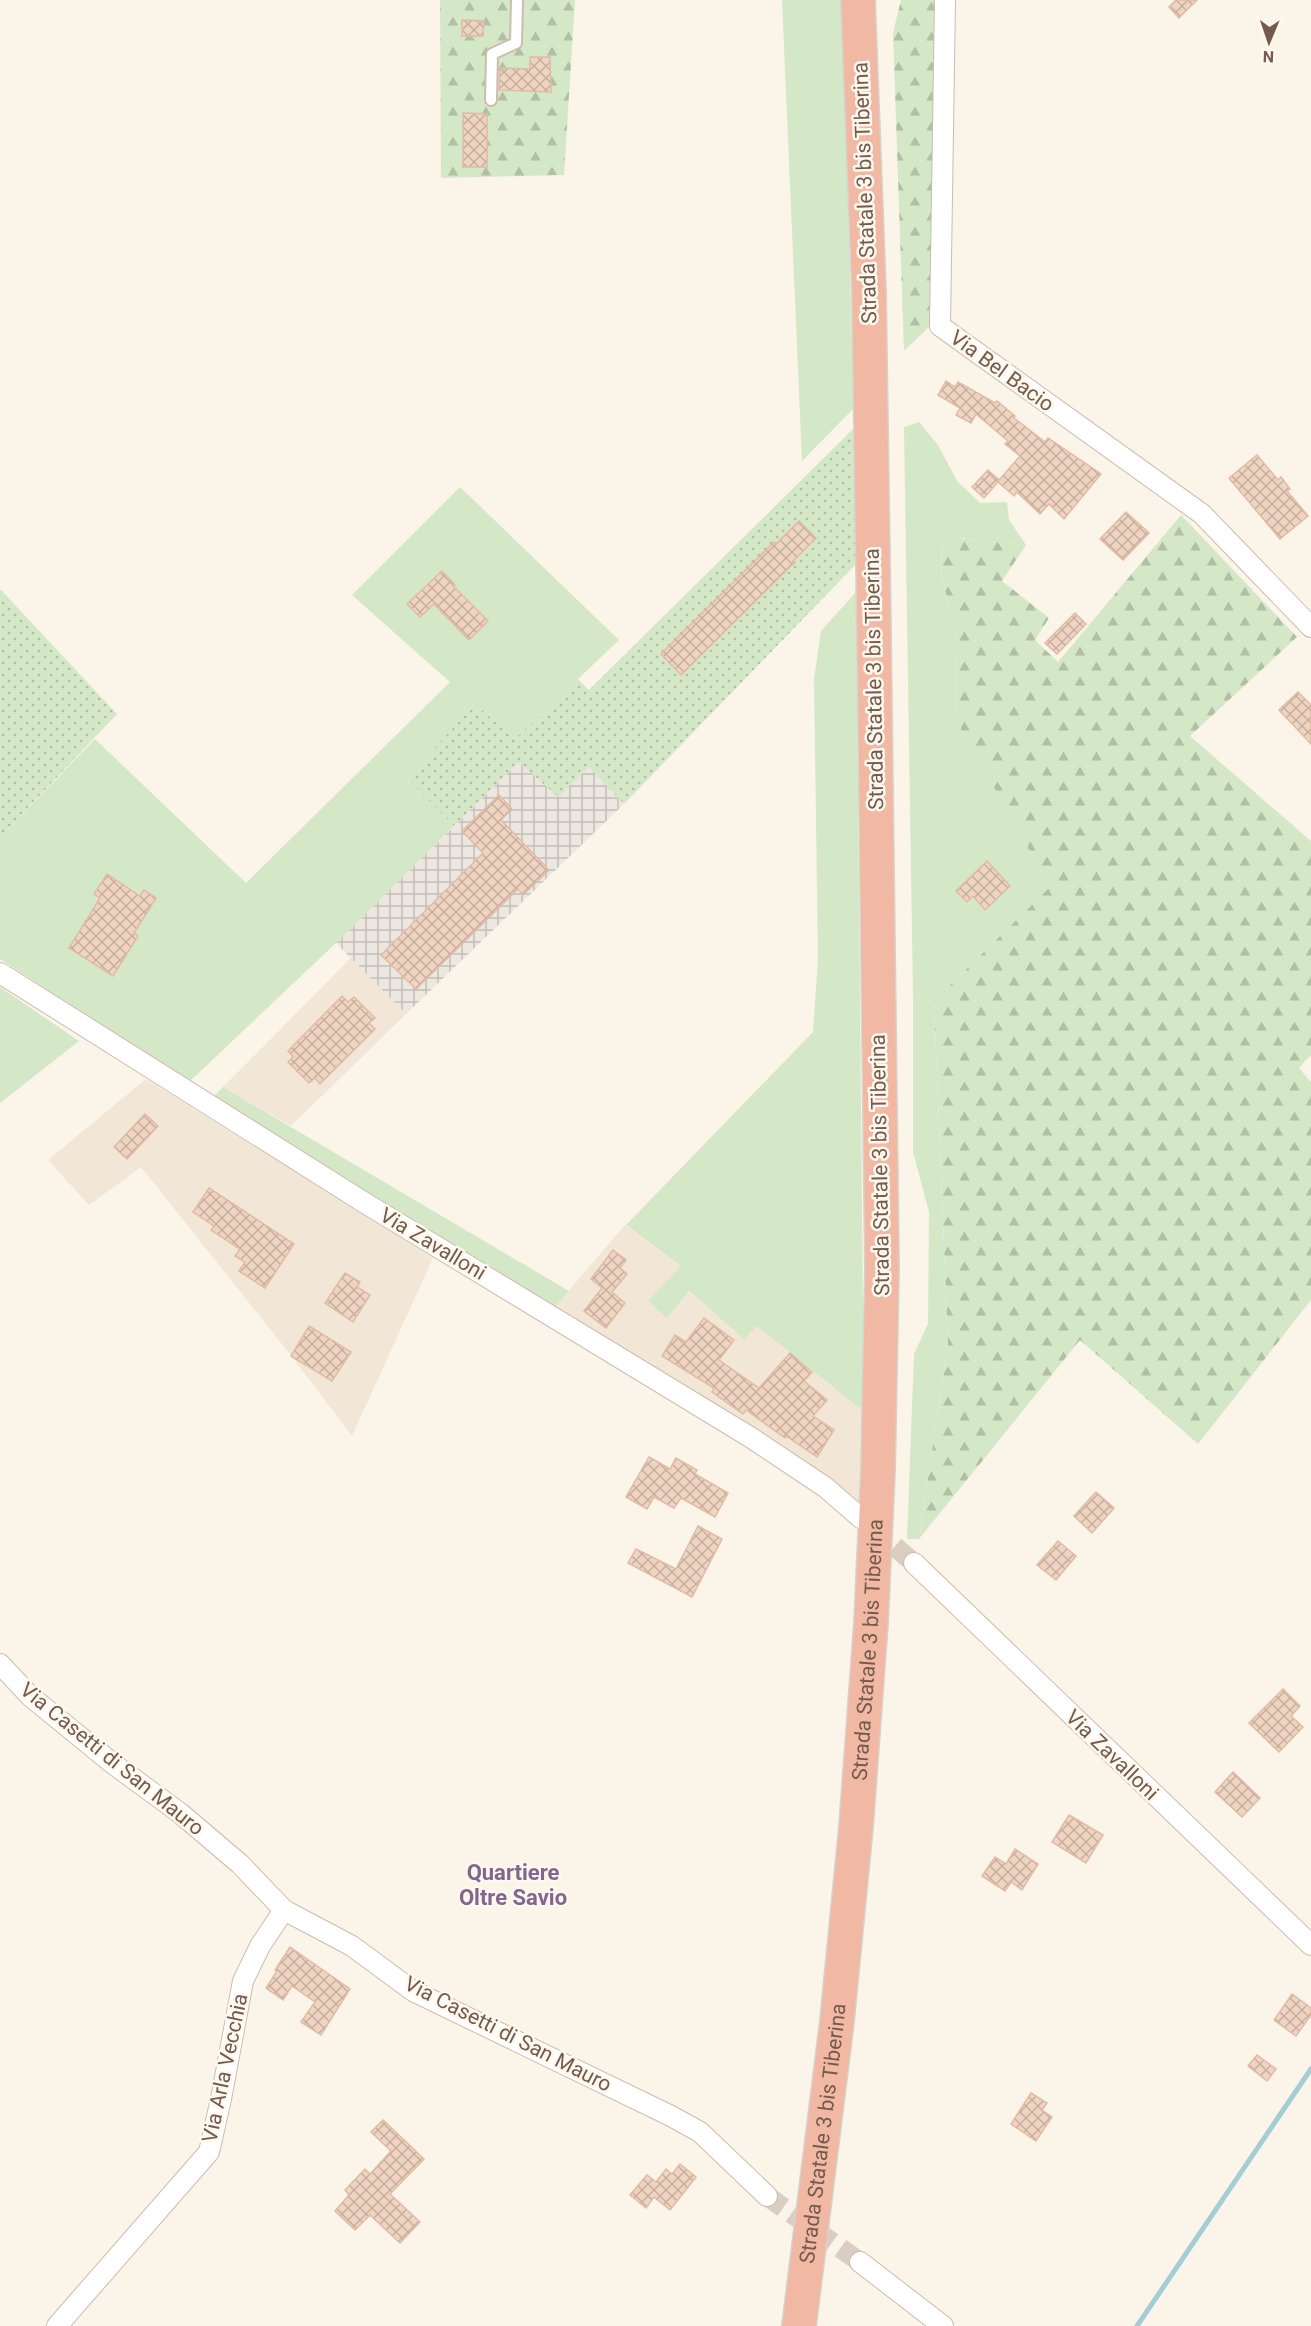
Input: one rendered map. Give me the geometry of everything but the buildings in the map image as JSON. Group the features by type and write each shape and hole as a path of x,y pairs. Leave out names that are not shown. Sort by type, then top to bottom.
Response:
{"highway":[{"name":"Strada Statale 3 bis Tiberina","path":"858,0 879,292"},
{"name":"Strada Statale 3 bis Tiberina","path":"821,2326 858,2024 877,1829 892,1627 899,1487 902,1162 885,632 879,292 879,0"},
{"name":"Strada Statale 3 bis Tiberina","path":"799,2326 838,2010 856,1827 873,1588 882,1268 885,632"}],"street":[{"name":"Via Bel Bacio","path":"945,0 940,326 1202,514 1311,627"},
{"name":"Via Zavalloni","path":"0,974 365,1203 750,1437 825,1487 862,1519"},
{"name":"Via Zavalloni","path":"914,1563 1311,1945"},
{"name":"Via Casetti di San Mauro","path":"0,1664 30,1696 112,1763 180,1813 240,1864 284,1910 352,1947 413,1991 681,2121 700,2133 767,2196"},
{"name":"Via Arla Vecchia","path":"57,2326 209,2152 243,1981 260,1946 284,1910"},
{"path":"860,2262 943,2326"}],"lane":[{"path":"491,100 492,54 516,43 517,0"}],"shaded area":[{"path":"519,762 589,767 624,804 406,1014 336,943"},
{"path":"351,958 406,1014 291,1126 223,1087"},
{"path":"146,1079 433,1258 352,1436 141,1167 89,1205 48,1160"},
{"path":"625,1225 681,1266 667,1318 688,1291 744,1338 756,1325 864,1412 861,1513 554,1308"}],"green space":[{"path":"440,0 575,0 564,175 441,178"},
{"path":"782,0 842,0 854,408 802,461"},
{"path":"901,0 935,0 932,324 904,351 893,33"},
{"path":"919,422 938,445 957,481 980,503 1007,502 1009,520 1026,545 958,538 942,542 941,570 956,641 957,722 1050,887 934,1001 948,1344 919,1539 907,1539 914,1354 928,1324 929,1212 913,1152 913,996 904,427"},
{"path":"854,428 857,563 624,804 589,767 558,797 519,762 454,826 407,778 475,704 515,739 578,679 589,690"},
{"path":"460,487 619,640 515,739 475,704 407,778 454,826 336,943 189,1082 0,959 0,837 95,739 246,883 450,682 352,595"},
{"path":"1181,515 1297,637 1190,736 1311,841 1311,1055 1299,1068 1311,1082 1311,1300 1198,1444 1080,1340 919,1539 948,1344 934,1001 1050,887 957,722 956,641 941,570 942,542 958,538 1026,545 1002,581 1049,618 1035,640 1058,662"},
{"path":"0,589 117,714 0,837"},
{"path":"856,592 864,1412 757,1326 744,1339 689,1291 667,1318 648,1301 681,1266 626,1225 813,1032 818,959 814,679 821,631"},
{"path":"0,987 79,1041 0,1103"},
{"path":"223,1087 569,1291 554,1308 212,1098"}],"waterway":[{"path":"1137,2326 1311,2069"}],"tunnel":[{"path":"872,1527 914,1563"},
{"path":"767,2196 860,2262"}],"district":[{"name":"Quartiere Oltre Savio","path":"513,1884"}]}
